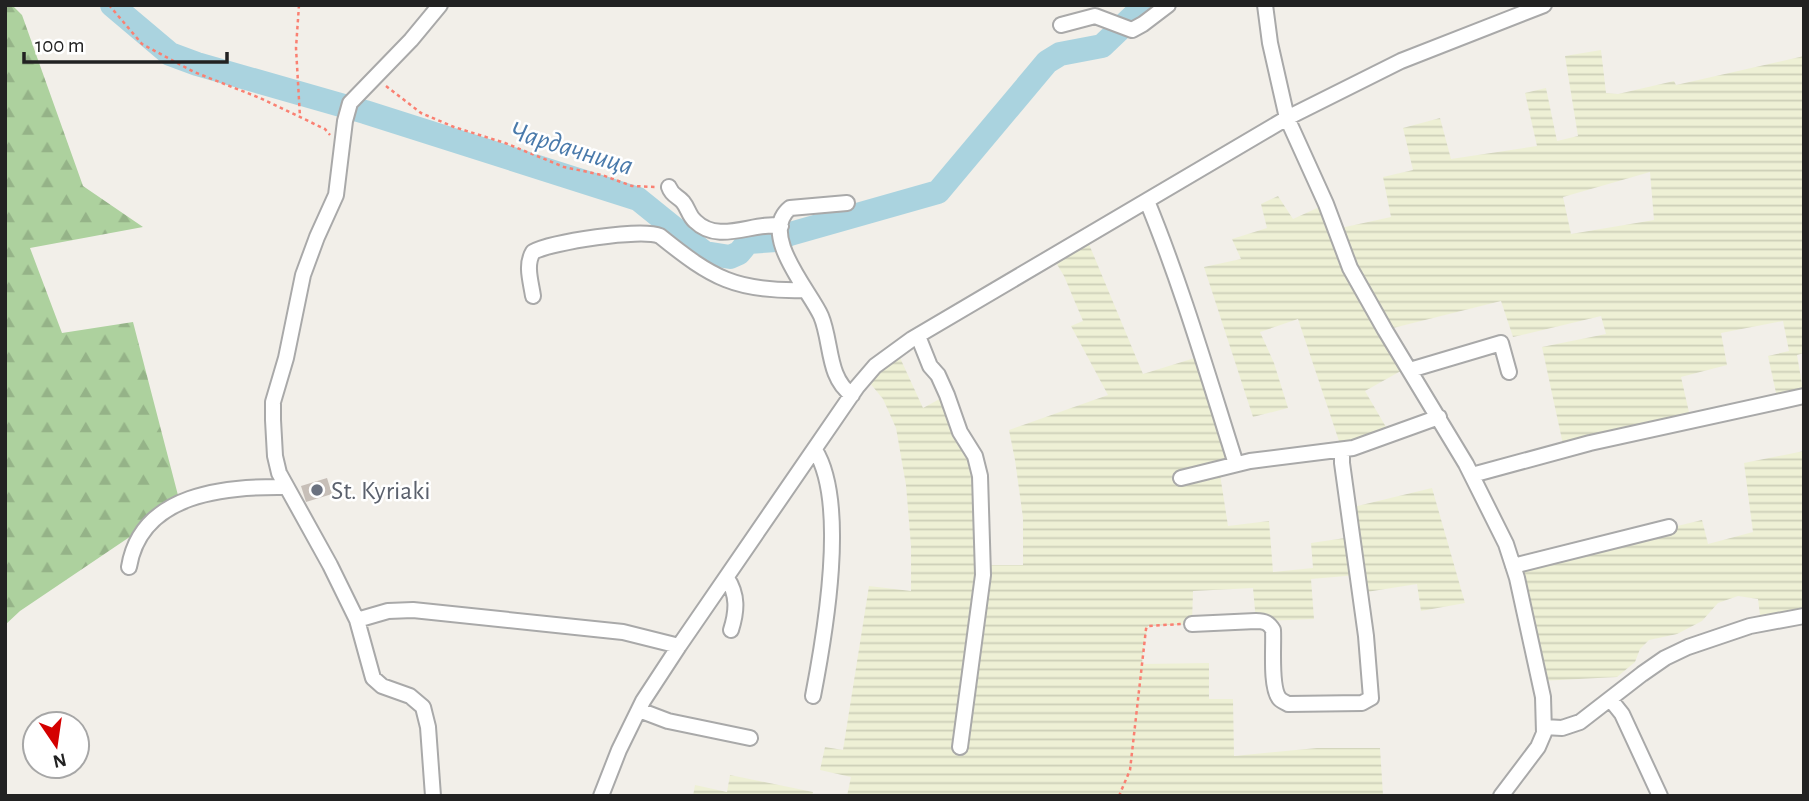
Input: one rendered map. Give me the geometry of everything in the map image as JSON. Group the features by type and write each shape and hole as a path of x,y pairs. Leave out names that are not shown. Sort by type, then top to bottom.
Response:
{"street":[{"path":"433,796 428,727 423,707 410,696 376,682 357,620 279,473 275,456 273,402 286,358 303,275 336,195 349,107 440,5"},
{"path":"1111,5 1120,25"},
{"path":"1062,24 1095,16 1138,28 1168,5"},
{"path":"1265,5 1270,43 1287,118 1326,204 1350,268 1472,475 1506,544 1513,566 1535,650 1543,697 1544,727 1538,747 1501,796"},
{"path":"601,796 619,750 639,710 679,646 852,395 875,366 918,336 1287,118 1401,61 1544,5"},
{"path":"669,187 672,194 684,203 690,215 703,228 738,232 762,225 782,234"},
{"path":"1147,201 1178,279 1236,464"},
{"path":"847,203 790,208 782,218 782,234 786,256 822,319 839,384 852,395"},
{"path":"533,296 528,268 533,252 640,233 660,236 683,256 724,280 773,290 805,290"},
{"path":"918,336 930,366 938,375 947,395 960,432 975,456 980,476 983,575 960,747"},
{"path":"1410,370 1501,343 1509,372"},
{"path":"1472,475 1590,443 1804,396"},
{"path":"1181,478 1236,464 1342,450 1439,417"},
{"path":"813,696 824,624 832,539 829,485 826,471 815,450"},
{"path":"1192,624 1265,621 1270,625 1273,630 1274,685 1279,698 1288,704 1362,703 1371,698 1342,450"},
{"path":"130,567 132,550 140,537 155,519 180,503 203,492 229,488 286,487"},
{"path":"1513,566 1669,527"},
{"path":"727,578 733,586 736,604 731,630"},
{"path":"357,620 388,611 414,610 623,632 679,646"},
{"path":"1544,727 1571,726 1665,658 1688,647 1750,626 1804,615"},
{"path":"1610,699 1622,714 1660,796"},
{"path":"639,710 668,721 750,738"}],"path":[{"path":"109,5 142,44 194,72 260,98 325,129 341,149"},
{"path":"299,5 296,48 300,117"},
{"path":"376,79 421,113 454,127 505,143 564,167 602,175 619,182 647,187 669,187"},
{"path":"1119,796 1130,770 1146,629 1156,624 1192,624"}],"green space":[{"path":"5,5 12,5 22,15 83,186 143,227 30,248 62,333 133,322 180,503 20,611 5,625"},
{"path":"1601,50 1606,93 1618,94 1674,81 1676,85 1804,56 1804,353 1797,355 1804,396 1778,402 1768,356 1789,351 1783,321 1721,333 1727,365 1681,377 1691,421 1564,449 1542,347 1606,334 1601,316 1513,337 1501,301 1385,330 1408,367 1365,391 1390,434 1342,450 1298,319 1260,332 1274,363 1288,408 1253,417 1204,267 1241,259 1232,239 1267,228 1261,204 1278,196 1293,219 1326,204 1336,229 1391,217 1383,177 1413,170 1403,128 1440,118 1451,159 1537,146 1525,93 1546,88 1557,141 1578,136 1565,56","holes":["1650,172 1654,220 1571,234 1563,197"]},
{"path":"1086,237 1143,374 1201,356 1236,464 1219,468 1228,526 1269,521 1273,572 1313,568 1311,543 1352,537 1349,508 1432,488 1465,603 1421,611 1417,584 1360,593 1357,575 1311,579 1314,619 1256,621 1253,588 1193,591 1192,624 1148,626 1144,643 1142,664 1209,663 1209,699 1233,699 1234,756 1317,748 1380,748 1383,795 1396,796 847,796 851,777 820,770 825,747 843,750 869,586 911,591 911,546 906,485 896,428 883,399 865,377 896,349 923,408 947,395 975,456 982,565 1023,565 1023,518 1009,430 1108,395 1071,326 1083,321 1064,276 1052,256"},
{"path":"1804,451 1804,616 1761,623 1758,599 1738,596 1718,603 1702,621 1677,634 1649,640 1640,649 1635,662 1617,677 1540,681 1513,566 1702,520 1708,544 1753,532 1744,463"},
{"path":"730,775 813,792 812,796 693,796 695,785 727,792"}],"building":[{"name":"St. Kyriaki","path":"327,478 332,494 306,502 301,486"}],"waterway":[{"name":"Чардачница","path":"112,5 170,54 365,112 638,199 705,253 730,257 739,253 748,242 776,240 938,192 1047,62 1060,54 1102,46 1145,5"}],"place":[{"name":"St. Kyriaki","path":"317,490"}]}
